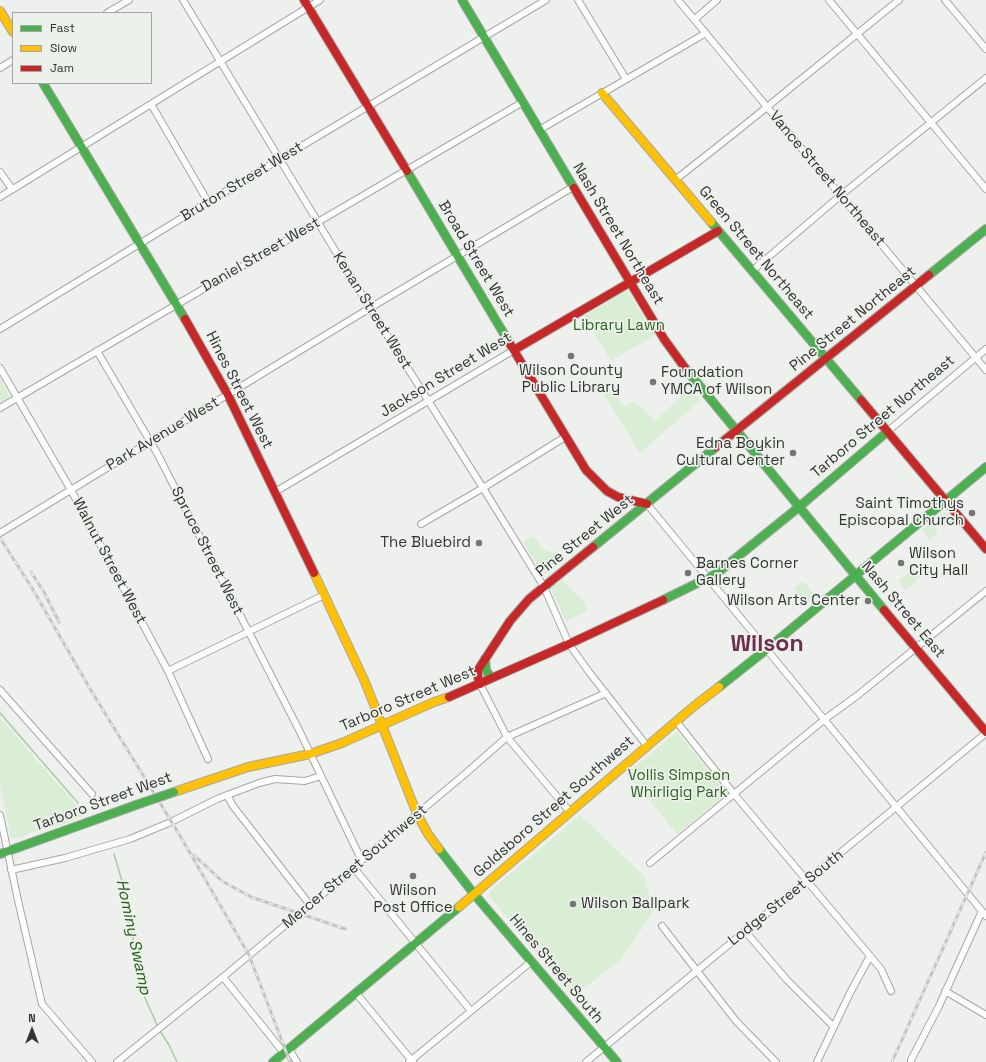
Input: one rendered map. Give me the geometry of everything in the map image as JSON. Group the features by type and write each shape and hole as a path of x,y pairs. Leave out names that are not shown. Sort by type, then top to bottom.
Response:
{"main road":[{"name":"Nash Street Northeast","path":"462,0 664,339 681,363 799,507"},
{"name":"Broad Street West","path":"306,4 586,470 598,483 618,497 647,504"},
{"path":"0,11 12,30"},
{"name":"Hines Street West","path":"45,84 204,351 228,395 365,682 417,814"},
{"name":"Green Street Northeast","path":"602,93 986,549"},
{"name":"Pine Street Northeast","path":"738,431 986,228"},
{"name":"Jackson Street West","path":"514,350 718,231"},
{"name":"Pine Street West","path":"480,684 478,670 518,610 544,587 738,431"},
{"name":"Tarboro Street Northeast","path":"799,507 888,431"},
{"name":"Goldsboro Street Southwest","path":"273,1062 474,894 676,721 767,649 986,468"},
{"name":"Nash Street East","path":"799,507 986,733"},
{"name":"Tarboro Street West","path":"3,853 111,813 248,767 310,754 342,743 434,702 455,695 660,602 716,574 799,507"},
{"path":"485,658 486,670 491,678"},
{"name":"Hines Street South","path":"417,814 439,850 474,894 617,1062"}],"street":[{"path":"109,12 129,0"},
{"name":"Kenan Street West","path":"183,0 370,308 544,587 569,644 647,746"},
{"path":"0,197 220,62 306,4 320,0"},
{"name":"Bruton Street West","path":"0,329 208,202 546,0"},
{"path":"578,0 626,79"},
{"name":"Vance Street Northeast","path":"678,0 986,370"},
{"path":"694,19 717,0"},
{"path":"829,0 986,189"},
{"path":"675,180 768,107 899,0"},
{"path":"946,0 986,49"},
{"path":"540,130 706,33"},
{"path":"0,68 12,61"},
{"path":"752,271 840,196 986,78"},
{"name":"Daniel Street West","path":"0,408 523,102"},
{"path":"151,104 208,202"},
{"path":"0,172 12,190"},
{"name":"Park Avenue West","path":"0,533 370,308 574,187"},
{"name":"Tarboro Street Northeast","path":"888,431 986,349"},
{"name":"Jackson Street West","path":"275,492 514,350"},
{"name":"Spruce Street West","path":"97,351 157,453 321,776 360,857 361,862"},
{"name":"Walnut Street West","path":"0,368 71,490 168,671 208,759"},
{"path":"421,524 483,488 565,437"},
{"path":"647,504 984,913 911,1060"},
{"path":"650,863 986,591"},
{"path":"168,671 324,594"},
{"path":"480,684 507,737 570,812"},
{"path":"0,690 92,794"},
{"name":"Mercer Street Southwest","path":"117,1062 310,905 507,737 606,693"},
{"path":"676,721 734,794 881,969 891,990"},
{"name":"Lodge Street South","path":"586,1062 986,733"},
{"path":"11,870 65,858 130,839 171,822 227,795 275,779 305,781 321,776"},
{"path":"227,795 233,806 310,905"},
{"path":"0,815 3,853 11,870 42,1004 92,1062"},
{"path":"354,868 471,1011"},
{"path":"662,926 741,1026 776,1062"},
{"path":"745,931 787,980 834,1027"},
{"path":"817,1062 850,993 870,956"},
{"path":"356,993 411,1061 532,961"},
{"path":"223,977 297,1062"},
{"path":"945,991 986,1015"}],"green space":[{"name":"Library Lawn","path":"627,290 655,335 611,361 584,316"},
{"path":"0,378 10,397 0,403"},
{"path":"689,389 701,400 640,453 604,395 611,391 625,407 634,401 655,421"},
{"path":"944,511 953,521 944,528 935,518"},
{"path":"930,522 938,533 929,540 921,529"},
{"path":"534,535 542,549 567,558 547,574 542,572 523,542"},
{"path":"916,566 923,575 906,590 898,581"},
{"path":"563,580 573,592 583,600 587,611 566,621 550,587"},
{"path":"803,581 816,596 806,604 794,589"},
{"path":"0,718 75,804 83,816 62,825 32,832 19,838 11,838 0,785"},
{"name":"Vollis Simpson Whirligig Park","path":"677,732 727,793 677,834 627,773"},
{"name":"Wilson Ballpark","path":"580,815 645,877 653,912 620,961 573,996 489,896 490,891"}],"waterway":[{"name":"Hominy Swamp","path":"0,713 78,803"},
{"name":"Hominy Swamp","path":"114,854 122,881 123,904 141,966 145,998 158,1027"},
{"name":"Hominy Swamp","path":"160,1031 177,1062"}],"railway":[{"path":"0,538 32,588 89,687 179,834 249,955 290,1062"},
{"path":"31,572 44,592 59,622"},
{"path":"892,1062 986,852"},
{"path":"194,855 222,881 251,897 345,929"}],"traffic: fast":[{"path":"462,0 574,188"},
{"path":"44,84 185,319"},
{"path":"407,171 510,344"},
{"path":"711,222 861,400"},
{"path":"929,275 986,229"},
{"path":"685,368 884,610"},
{"path":"663,600 716,574 799,507 888,431"},
{"path":"593,547 716,447"},
{"path":"719,687 986,467"},
{"path":"485,659 486,670 491,678"},
{"path":"136,805 174,792"},
{"path":"0,854 136,805"},
{"path":"439,849 474,894 617,1062"},
{"path":"273,1062 459,907"}],"traffic: slow":[{"path":"0,11 12,30"},
{"path":"602,93 711,222"},
{"path":"314,573 365,682 417,814 428,834 439,849"},
{"path":"459,907 693,707 719,687"},
{"path":"174,792 248,767 310,754 342,743 434,702 449,697"}],"traffic: jam":[{"path":"304,0 407,171"},
{"path":"574,188 664,339 685,368"},
{"path":"514,350 718,231"},
{"path":"716,447 929,275"},
{"path":"185,319 228,395 314,573"},
{"path":"510,344 586,470 607,491 618,497 647,504"},
{"path":"861,400 986,549"},
{"path":"480,684 478,670 510,621 529,599 593,547"},
{"path":"449,697 569,644 663,600"},
{"path":"884,610 986,732"}],"place":[{"name":"Wilson County Public Library","path":"571,356"},
{"name":"Foundation YMCA of Wilson","path":"653,382"},
{"name":"Edna Boykin Cultural Center","path":"793,453"},
{"name":"Saint Timothys Episcopal Church","path":"972,513"},
{"name":"The Bluebird","path":"479,543"},
{"name":"Wilson City Hall","path":"901,563"},
{"name":"Barnes Corner Gallery","path":"688,573"},
{"name":"Wilson Arts Center","path":"868,601"},
{"name":"Wilson Post Office","path":"413,876"},
{"name":"Wilson Ballpark","path":"573,904"}],"district":[{"name":"Wilson","path":"767,645"}]}
